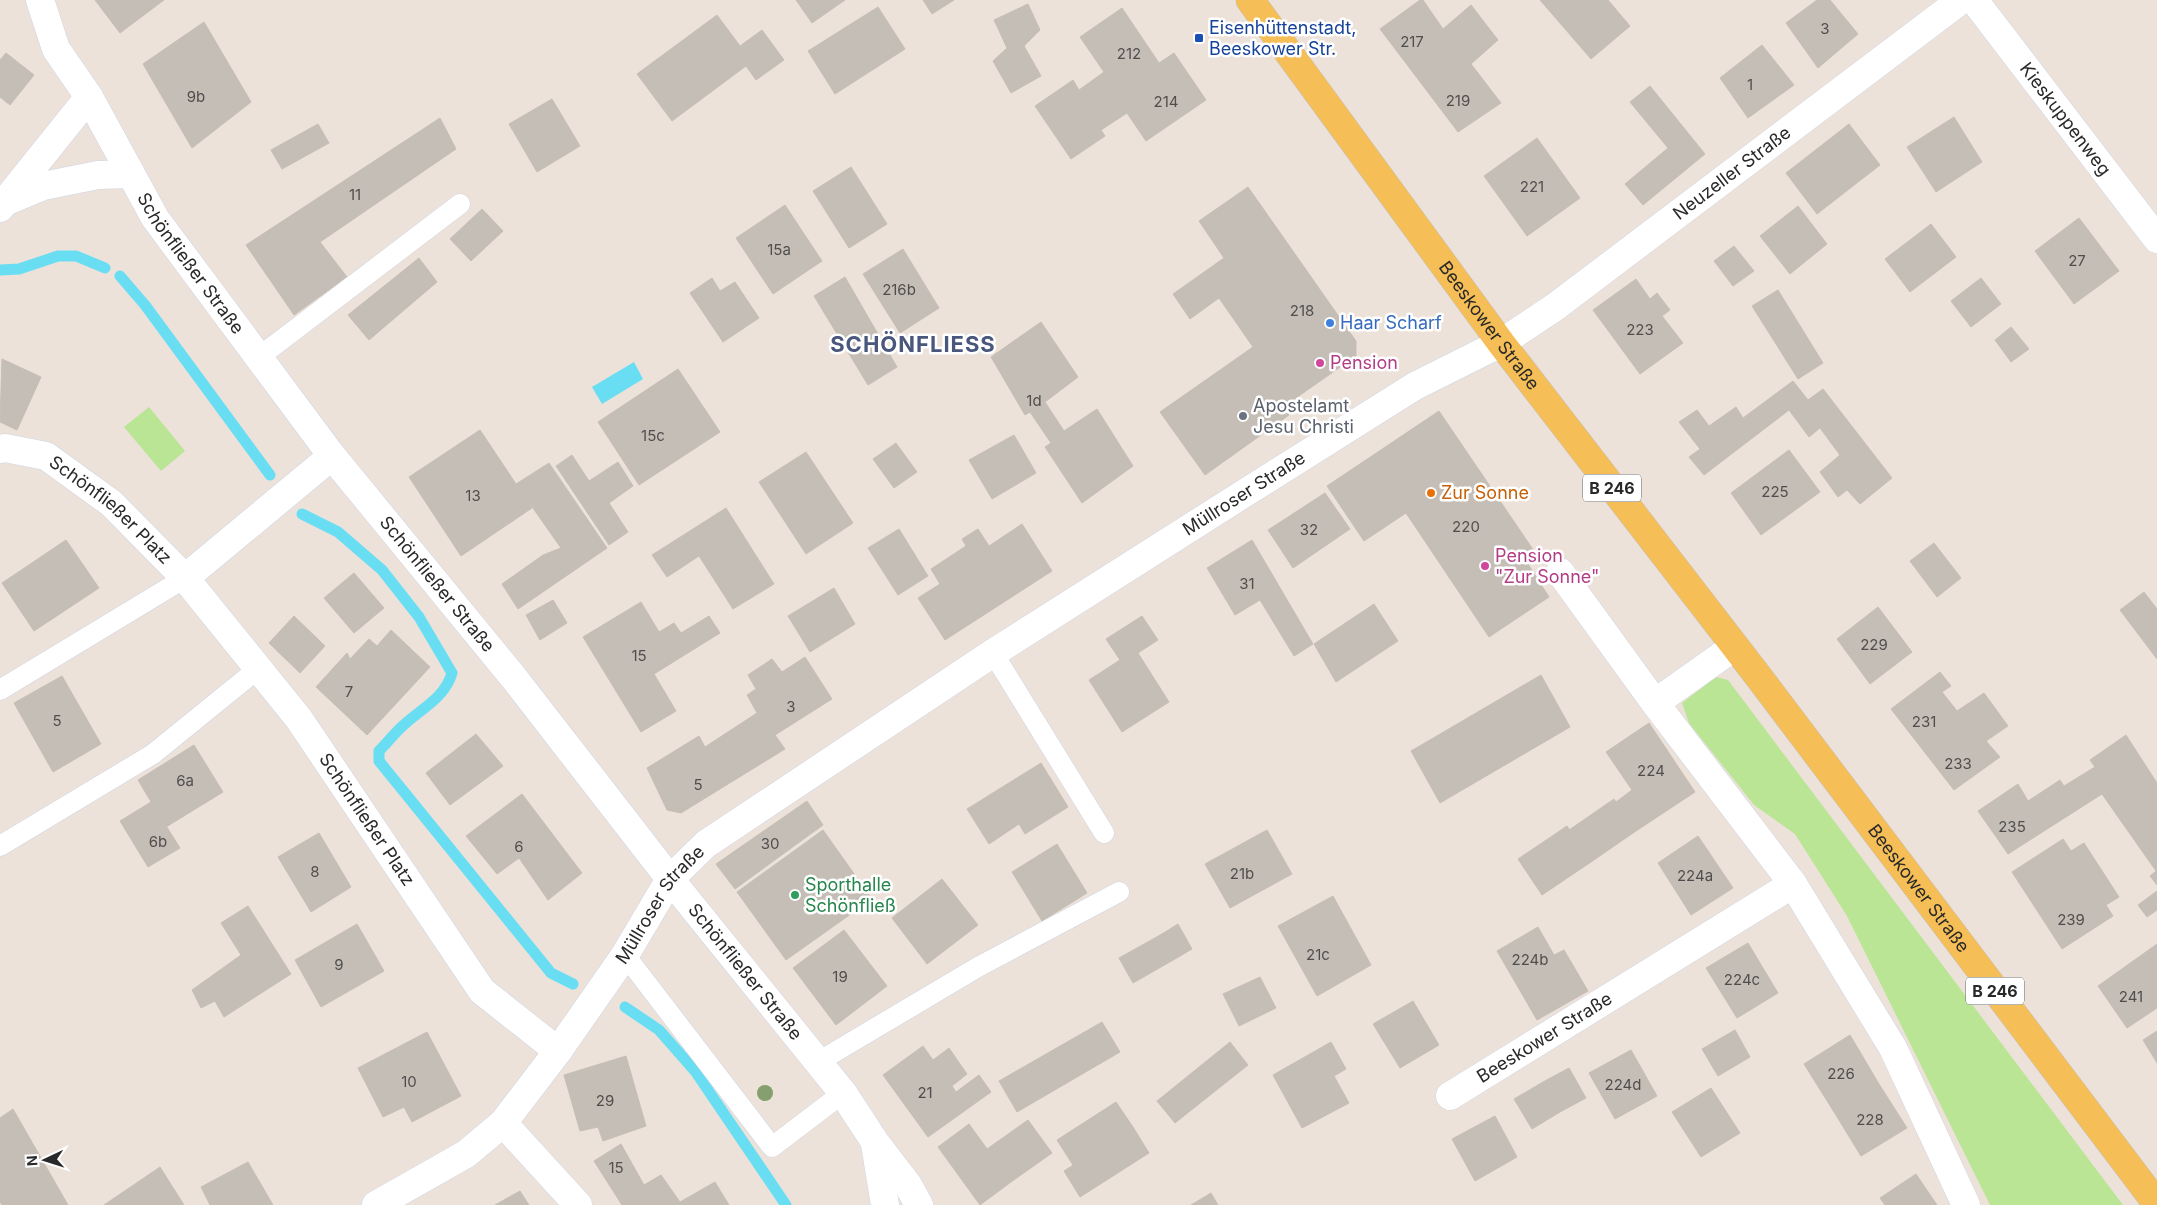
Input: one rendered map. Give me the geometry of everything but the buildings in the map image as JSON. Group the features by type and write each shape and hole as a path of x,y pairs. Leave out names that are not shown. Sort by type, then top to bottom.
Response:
{"main road":[{"name":"Beeskower Straße","path":"1250,0 1501,343 2157,1204"}],"street":[{"name":"Schönfließer Straße","path":"40,0 56,49 89,97 155,218 332,456 514,678 670,879 843,1093 875,1142 908,1185 919,1205"},
{"name":"Neuzeller Straße","path":"1501,343 1555,307 1961,0"},
{"name":"Kieskuppenweg","path":"1974,0 2157,239"},
{"path":"2,205 89,97"},
{"path":"2,205 43,186 98,175 131,174"},
{"name":"Müllroser Straße","path":"376,1205 466,1154 503,1123 558,1051 625,955 670,879 706,844 994,654 1416,386 1501,343"},
{"name":"Schönfließer Platz","path":"0,449 5,448 46,456 111,503 185,578 299,719 482,991 558,1051"},
{"name":"Schönfließer Platz","path":"185,578 332,456"},
{"path":"1560,572 1655,703 1793,884 1893,1048 1966,1205"},
{"path":"1655,703 1734,647"},
{"name":"Beeskower Straße","path":"1450,1096 1793,884"},
{"path":"503,1123 578,1205"},
{"name":"Schönfließer Straße","path":"875,1142 885,1205"}],"lane":[{"path":"259,357 460,204"},
{"path":"0,690 185,578"},
{"path":"994,654 1104,833"},
{"path":"0,846 153,754 259,668"},
{"path":"818,1062 978,967 1118,892"},
{"path":"625,955 772,1147 843,1093"}],"green space":[{"path":"149,407 185,451 161,471 124,427"},
{"path":"1716,677 1728,680 2123,1205 1990,1205 1847,916 1795,834 1754,805 1689,723 1682,703"}],"water":[{"path":"634,362 643,379 602,404 592,387"}],"waterway":[{"path":"0,270 19,269 58,256 76,256 105,268"},
{"path":"120,276 145,305 270,475"},
{"path":"302,514 338,532 382,570 419,617 452,673 439,695 402,726 379,751 379,761 551,973 573,984"},
{"path":"625,1007 659,1030 695,1071 786,1205"}],"place":[{"name":"Eisenhüttenstadt, Beeskower Str.","path":"1199,38"},
{"name":"Haar Scharf","path":"1330,323"},
{"name":"Pension","path":"1320,363"},
{"name":"Apostelamt Jesu Christi","path":"1243,416"},
{"name":"Zur Sonne","path":"1431,493"},
{"name":"Pension \"Zur Sonne\"","path":"1485,566"},
{"name":"Sporthalle Schönfließ","path":"795,895"}],"district":[{"name":"SCHÖNFLIESS","path":"913,344"}]}
